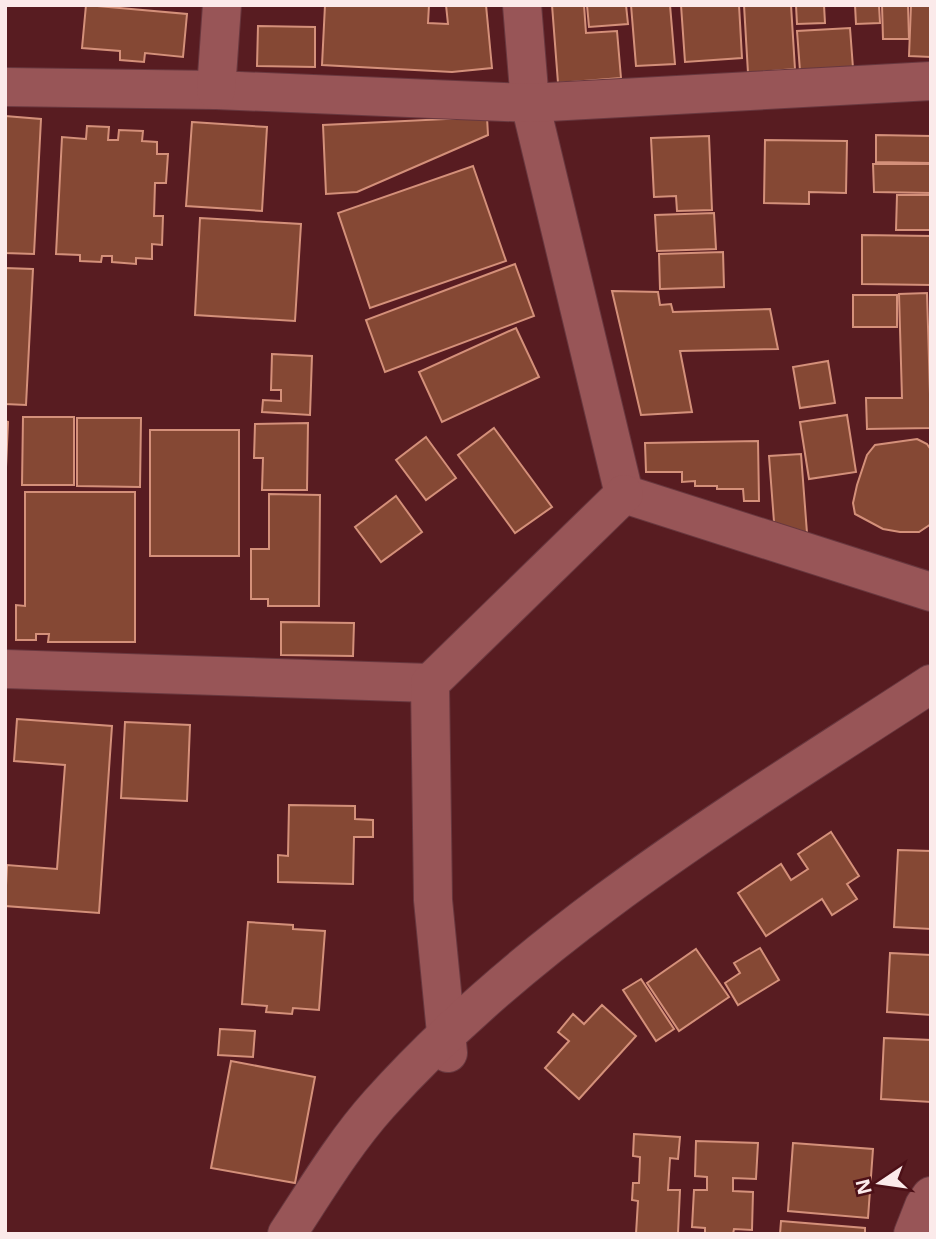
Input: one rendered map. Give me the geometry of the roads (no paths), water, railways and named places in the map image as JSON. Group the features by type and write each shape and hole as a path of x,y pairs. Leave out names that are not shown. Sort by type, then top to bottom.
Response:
{"street":[{"path":"216,90 222,5"},
{"path":"522,5 530,103 624,494"},
{"path":"5,87 216,90 530,103 931,81"},
{"path":"624,494 931,592"},
{"path":"5,670 430,683 624,494"},
{"path":"430,683 433,900 448,1049"},
{"path":"312,1234 374,1143 492,992 540,952 726,817 931,684"},
{"path":"287,1234 371,1114 448,1049 721,847 931,714"},
{"path":"913,1234 931,1196"}]}
